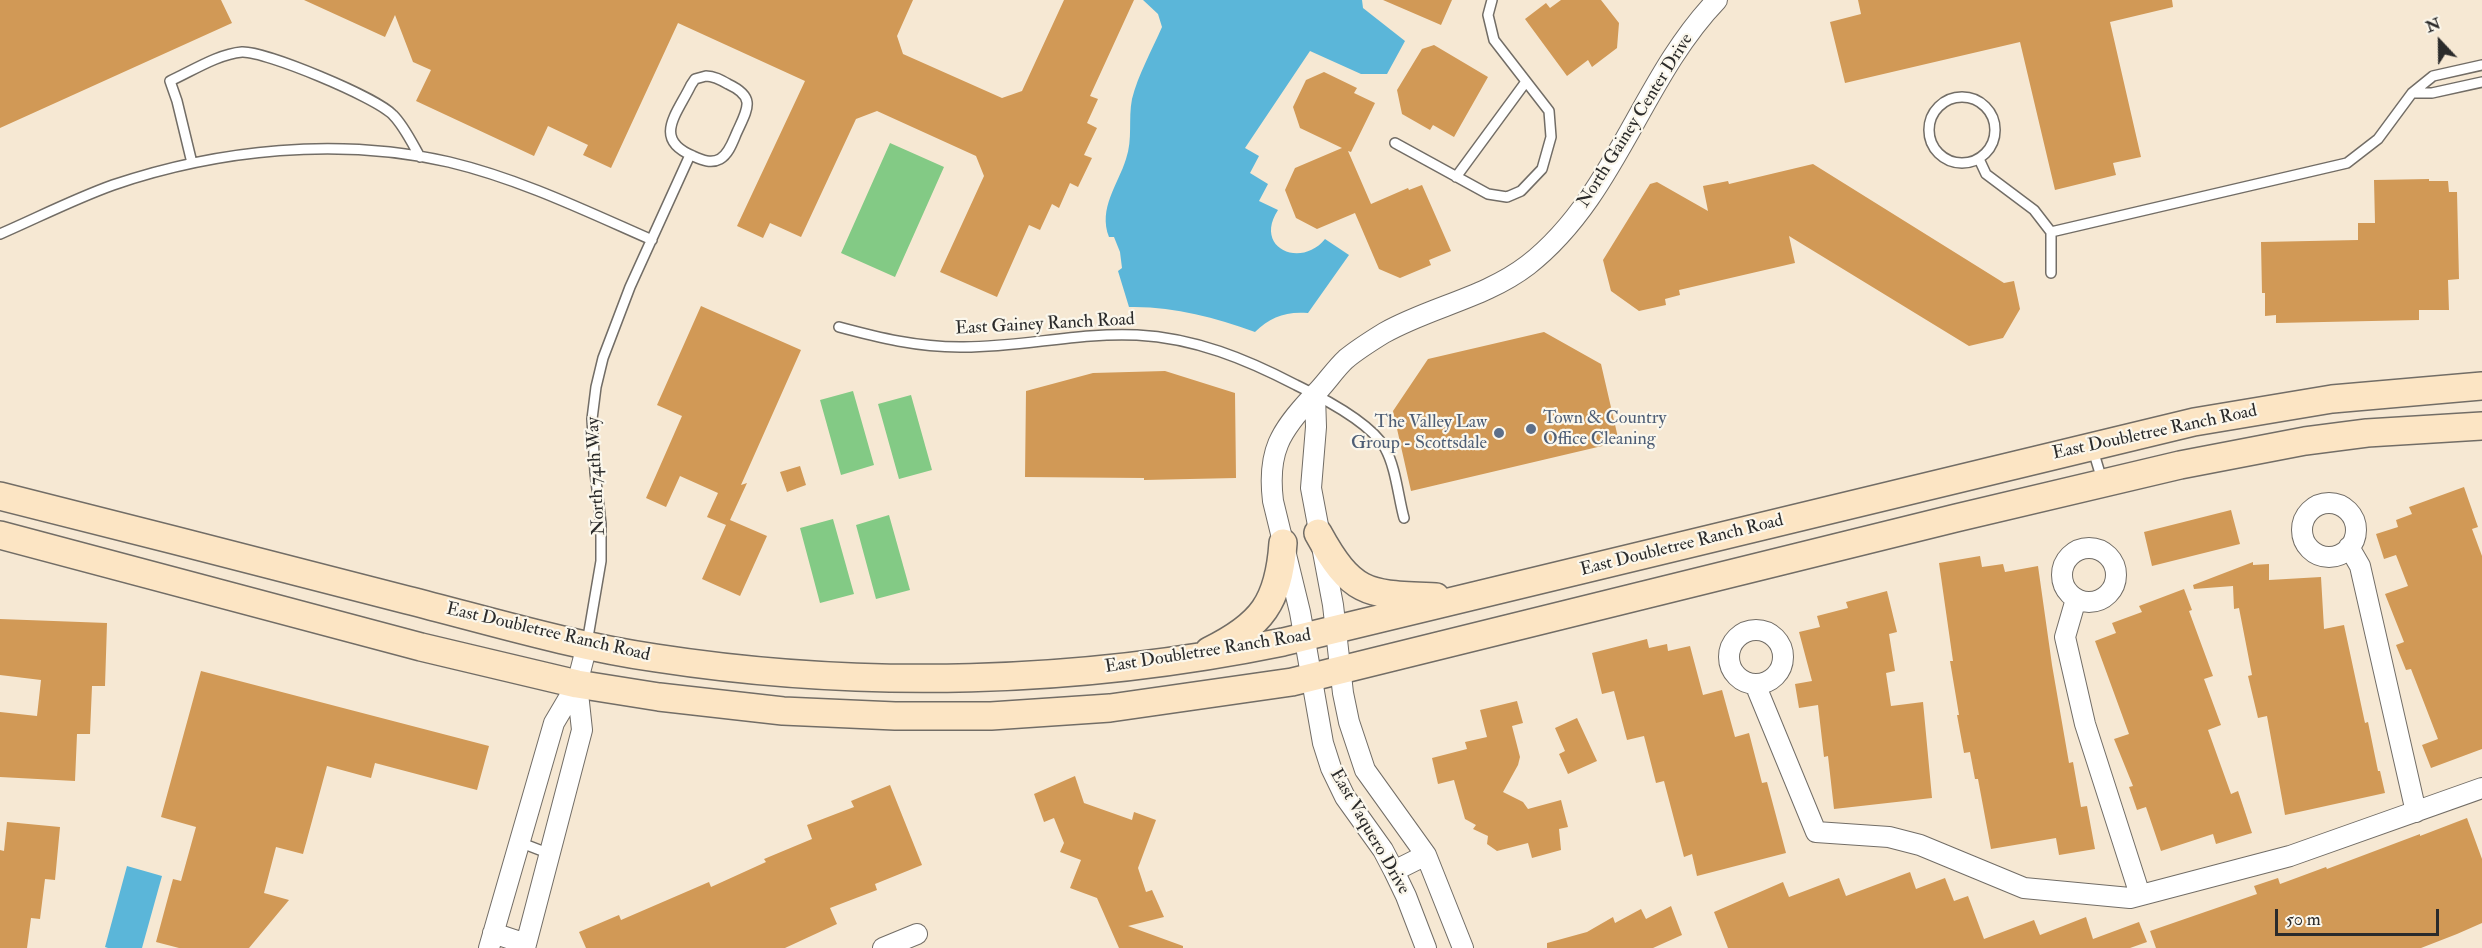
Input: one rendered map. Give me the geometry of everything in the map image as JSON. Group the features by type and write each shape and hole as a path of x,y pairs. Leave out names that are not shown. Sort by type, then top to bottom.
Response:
{"main road":[{"name":"East Doubletree Ranch Road","path":"0,496 638,656 730,668 909,678 1033,676 1194,658 1305,638 2194,422 2281,406 2394,392 2482,386"},
{"name":"East Doubletree Ranch Road","path":"0,535 421,646 577,684 740,707 853,715 939,717 1014,715 1110,708 1311,678 2102,482 2180,465 2305,441 2379,432 2482,426"},
{"path":"1318,533 1337,565 1362,588 1387,595 1467,598"},
{"path":"1194,658 1236,636 1266,609 1279,579 1283,543"}],"street":[{"name":"North Gainey Center Drive","path":"1311,678 1305,638 1271,484 1273,460 1280,437 1289,423 1345,360 1362,346 1386,332 1493,287 1526,266 1549,247 1600,184 1665,68 1699,19 1717,0"},
{"path":"1315,395 1316,427 1311,488 1341,671"},
{"path":"2349,548 2360,566 2416,812"},
{"path":"2076,599 2065,637 2085,724 2140,895"},
{"name":"North 74th Way","path":"491,940 554,723 577,684 587,645"},
{"name":"East Vaquero Drive","path":"1341,671 1349,722 1365,770 1426,855 1463,948"},
{"name":"East Vaquero Drive","path":"1311,678 1323,742 1331,768 1345,797 1383,850 1406,896 1426,948"},
{"name":"North 74th Way","path":"526,946 582,730 577,684"},
{"path":"1755,684 1816,832 1889,837 1920,845 2024,888 2130,898 2290,856 2482,788"},
{"path":"1357,814 1384,796"},
{"path":"1394,871 1426,855"},
{"path":"883,948 917,934"},
{"path":"491,940 526,946"}],"lane":[{"path":"1395,142 1488,195 1507,196 1521,190 1542,169 1551,137 1549,111 1525,83 1494,40 1488,15 1492,0"},
{"path":"192,163 170,81 226,56 244,52 263,55 356,93 383,107 393,115 420,157"},
{"path":"2051,232 2347,163 2378,140 2412,93 2433,76 2482,65"},
{"path":"712,76 741,90 745,94 748,105 728,151 719,160 712,162 690,155 673,144 670,132 694,80 712,76"},
{"path":"2412,93 2432,93 2482,82"},
{"path":"1456,177 1525,83"},
{"path":"1971,98 1981,103 1994,121 1993,142 1979,159 1968,163 1947,160 1931,145 1928,135 1929,123 1940,105 1949,99 1971,98"},
{"path":"0,234 112,186 192,163 241,154 310,149 364,151 420,157 475,169 522,185 652,240"},
{"name":"North 74th Way","path":"587,645 601,561 601,524 592,419 596,387 603,358 630,287 690,155"},
{"path":"1979,159 1986,174 2034,210 2051,232 2051,273"},
{"name":"East Gainey Ranch Road","path":"839,327 903,344 961,347 1136,335 1213,348 1315,395 1362,425 1380,440 1389,459 1404,518"},
{"path":"2092,445 2102,482"},
{"path":"519,842 550,854"}],"green space":[{"path":"890,143 944,167 895,277 841,253"},
{"path":"853,391 874,465 841,475 820,400"},
{"path":"911,395 932,470 899,479 878,404"},
{"path":"889,515 910,590 876,599 856,525"},
{"path":"833,519 854,594 820,603 800,528"}],"water":[{"path":"1143,0 1362,0 1363,8 1405,41 1387,74 1361,74 1310,51 1245,148 1259,156 1250,173 1268,184 1259,201 1278,210 1272,223 1271,235 1276,244 1283,250 1293,253 1304,252 1315,248 1325,239 1349,255 1308,313 1279,316 1255,332 1193,314 1161,308 1129,307 1118,271 1122,268 1120,252 1114,237 1109,237 1106,216 1110,197 1128,152 1132,99 1141,72 1162,27 1158,14"},
{"path":"127,866 162,876 142,948 108,948 105,947"}],"building":[{"path":"0,0 221,0 232,23 0,128"},
{"path":"304,0 913,0 897,36 903,54 1002,98 1022,91 1064,0 1134,0 1090,96 1098,99 1087,123 1097,128 1084,155 1092,158 1078,187 1070,183 1059,208 1052,204 1040,230 1029,225 997,297 940,272 984,176 976,156 877,111 856,119 801,237 770,223 763,238 737,226 805,81 678,23 611,168 583,155 588,145 548,126 534,156 416,101 431,70 413,62 395,15 385,37"},
{"path":"1383,0 1452,0 1441,25"},
{"path":"1561,0 1601,0 1619,23 1617,48 1592,67 1588,60 1567,76 1525,19 1546,3 1550,8"},
{"path":"1858,0 2172,0 2173,7 2110,22 2141,157 2113,163 2116,175 2055,190 2020,42 1845,83 1830,22 1861,14"},
{"path":"1434,45 1488,77 1454,137 1433,125 1430,130 1402,114 1397,90 1422,49"},
{"path":"1324,72 1357,88 1354,93 1375,103 1351,152 1348,151 1371,204 1408,188 1409,190 1422,185 1451,251 1429,260 1431,265 1400,278 1379,269 1355,213 1317,229 1296,218 1285,190 1295,168 1342,148 1300,128 1293,107 1306,80"},
{"path":"1813,164 2004,283 2014,281 2020,309 2003,338 1969,346 1789,236 1795,263 1679,290 1680,295 1665,299 1666,305 1639,311 1611,291 1603,260 1650,184 1657,182 1708,211 1703,186 1728,181 1729,184"},
{"path":"2429,179 2429,181 2448,181 2449,192 2457,192 2459,279 2448,280 2449,310 2419,310 2419,320 2276,323 2276,315 2265,316 2261,242 2358,240 2358,223 2375,223 2374,180"},
{"path":"701,306 801,350 741,485 747,483 730,520 767,536 740,596 702,579 726,525 707,517 718,493 680,476 666,507 646,498 682,416 657,405"},
{"path":"1544,332 1601,364 1619,442 1411,491 1393,411 1428,359"},
{"path":"1165,371 1235,393 1236,478 1144,480 1144,478 1025,477 1026,391 1093,373"},
{"path":"800,466 806,485 787,492 780,472"},
{"path":"2464,487 2478,527 2472,529 2482,556 2482,749 2431,768 2422,745 2438,739 2411,669 2406,670 2396,645 2404,642 2385,594 2408,586 2396,555 2384,559 2376,534 2398,527 2396,520 2412,514 2409,507"},
{"path":"2231,510 2240,544 2152,566 2144,532"},
{"path":"1980,556 1982,567 2003,564 2005,572 2038,566 2069,763 2073,762 2081,807 2087,806 2095,849 2059,855 2056,838 1991,849 1978,779 1975,779 1970,752 1964,753 1957,715 1959,715 1950,661 1953,661 1939,563"},
{"path":"2253,562 2253,565 2269,564 2269,580 2321,577 2324,629 2344,625 2365,723 2368,722 2385,793 2285,815 2267,716 2258,718 2248,676 2252,675 2239,608 2234,609 2233,586 2194,589 2193,585"},
{"path":"2184,589 2192,610 2189,611 2213,676 2204,679 2221,725 2208,730 2231,794 2238,791 2252,833 2216,844 2213,834 2161,851 2146,807 2137,810 2129,787 2133,786 2114,739 2129,734 2095,641 2116,633 2112,623 2142,612 2139,606"},
{"path":"1887,591 1897,632 1889,634 1895,671 1886,673 1891,706 1923,702 1932,798 1834,809 1828,756 1824,757 1818,705 1799,708 1795,684 1812,681 1799,632 1820,627 1817,616 1848,608 1846,602"},
{"path":"0,619 107,623 105,686 92,686 90,734 77,734 75,781 0,777 0,712 37,716 41,680 0,675"},
{"path":"1647,639 1649,648 1667,644 1668,651 1690,646 1703,695 1722,690 1735,737 1749,733 1762,783 1767,782 1786,853 1697,876 1692,854 1684,857 1664,781 1656,783 1644,736 1627,740 1614,691 1602,694 1592,653"},
{"path":"201,671 489,746 477,790 375,763 371,778 327,766 303,854 276,847 264,893 289,900 249,948 179,948 156,942 173,879 181,881 196,827 161,817"},
{"path":"1517,701 1523,723 1512,726 1520,757 1503,792 1523,802 1528,809 1561,800 1568,827 1559,829 1561,850 1532,858 1528,843 1497,851 1487,844 1488,836 1473,829 1476,825 1465,819 1454,780 1438,784 1432,758 1467,749 1465,742 1487,737 1480,710"},
{"path":"1577,718 1597,761 1568,774 1559,754 1565,751 1555,728"},
{"path":"1075,776 1084,803 1132,820 1134,812 1156,820 1138,868 1146,892 1152,890 1164,917 1128,926 1183,946 1183,948 1119,948 1097,898 1070,888 1081,860 1060,852 1064,843 1054,818 1044,822 1034,794"},
{"path":"890,785 922,865 875,884 877,890 830,908 837,924 785,948 586,948 579,932 619,915 621,920 709,882 711,887 766,862 764,859 812,839 807,825 854,807 851,801"},
{"path":"2467,818 2482,859 2482,923 2457,934 2421,948 2156,948 2150,931 2257,894 2254,886 2278,878 2280,884 2326,867 2327,869"},
{"path":"7,822 60,827 55,880 45,879 40,919 31,918 27,948 0,948 0,850 4,851"},
{"path":"1910,872 1916,889 1945,878 1954,901 1968,896 1984,939 2034,920 2040,935 2086,917 2093,939 2139,922 2147,942 2130,948 1728,948 1714,912 1783,882 1789,897 1839,878 1846,896"},
{"path":"1671,906 1682,935 1653,948 1547,948 1547,943 1587,932 1613,917 1615,923 1641,909 1646,919"}],"place":[{"name":"Town & Country Office Cleaning","path":"1531,429"},
{"name":"The Valley Law Group - Scottsdale","path":"1499,433"}]}
